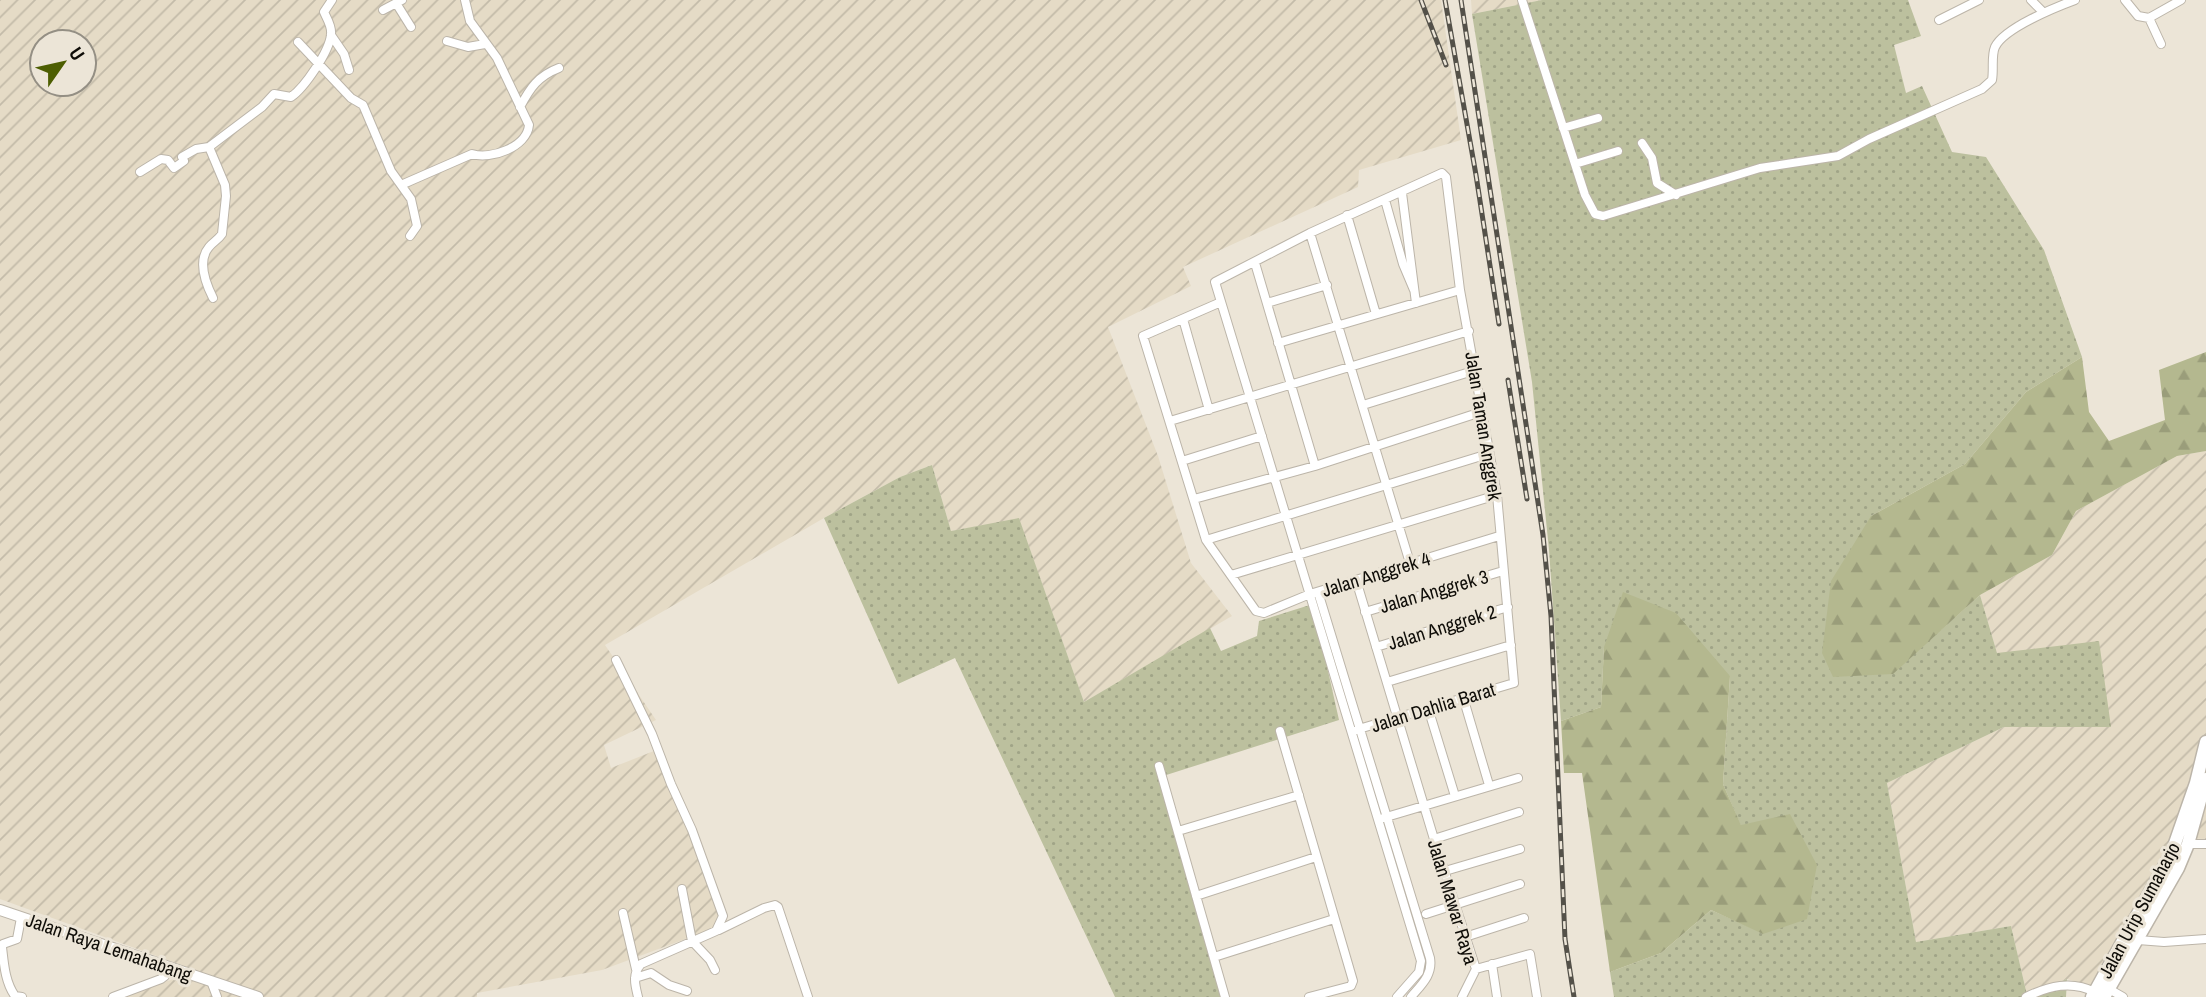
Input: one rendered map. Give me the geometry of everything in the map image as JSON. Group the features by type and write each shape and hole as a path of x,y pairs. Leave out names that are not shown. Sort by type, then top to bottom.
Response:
{"highway":[{"path":"2202,782 2206,742"},
{"name":"Jalan Urip Sumaharjo","path":"2100,994 2138,940 2188,844 2202,782"},
{"name":"Jalan Urip Sumaharjo","path":"2100,994 2172,852 2202,782"}],"main road":[{"name":"Jalan Raya Lemahabang","path":"0,910 258,997"}],"street":[{"path":"140,172 161,159 167,160 174,168 184,161 182,157 196,149 209,148 262,107 274,94 288,98 295,94 308,79 330,40 330,24 324,12 332,0"},
{"path":"401,185 472,154 496,154 520,142 528,133 529,125 500,65 470,21 465,0"},
{"path":"1522,0 1590,207 1600,216 1760,168 1838,156 1869,139 1982,89 1992,80 1993,55 1997,44 2043,12 2061,2 2075,0"},
{"path":"1940,20 1979,0"},
{"path":"2031,0 2043,12"},
{"path":"2125,0 2133,12 2143,18 2149,18 2181,0"},
{"path":"383,10 399,1 411,27"},
{"path":"2149,18 2161,44"},
{"path":"330,40 339,45 349,70"},
{"path":"447,41 468,47 485,44"},
{"path":"298,42 351,98 363,104 391,171 414,208 417,226 410,236"},
{"path":"520,107 534,83 546,73 559,68"},
{"path":"1563,128 1598,118"},
{"path":"1642,143 1652,158 1657,183 1676,195"},
{"path":"209,148 223,175 226,196 222,234 205,254 204,277 213,298"},
{"path":"1575,164 1618,150"},
{"name":"Jalan Taman Anggrek","path":"1402,193 1441,173 1446,177 1460,290 1497,495 1514,683"},
{"path":"1397,997 1419,972 1421,961 1407,901 1314,593 1298,555 1216,282 1346,215 1402,193 1415,278 1416,303"},
{"path":"1385,200 1406,276 1414,290"},
{"path":"1346,215 1376,314"},
{"path":"1310,233 1410,563"},
{"path":"1255,263 1315,466"},
{"path":"1267,303 1326,285"},
{"path":"1278,343 1460,290"},
{"path":"1221,302 1143,336 1206,540 1231,575 1497,495"},
{"path":"1183,319 1209,410"},
{"path":"1170,421 1469,331"},
{"path":"1363,405 1474,372"},
{"path":"1194,499 1315,466 1375,444 1481,412"},
{"path":"1182,461 1262,436"},
{"path":"1206,540 1488,454"},
{"name":"Jalan Anggrek 4","path":"1231,575 1256,611 1264,613 1314,593 1499,536"},
{"name":"Jalan Anggrek 3","path":"1366,611 1503,571"},
{"name":"Jalan Mawar Raya","path":"1356,580 1476,969 1462,997"},
{"name":"Jalan Anggrek 2","path":"1376,647 1508,607"},
{"path":"1387,682 1511,645"},
{"path":"616,660 652,734 692,830 723,916 723,921 716,931"},
{"name":"Jalan Dahlia Barat","path":"1356,730 1514,683"},
{"path":"1464,697 1489,785"},
{"path":"1428,708 1455,796"},
{"path":"1280,731 1353,984 1309,997"},
{"path":"1159,766 1225,997"},
{"path":"1383,818 1518,778"},
{"path":"1178,831 1299,795"},
{"path":"1434,839 1519,812"},
{"path":"2188,844 2206,844"},
{"path":"1445,871 1520,849"},
{"path":"1196,896 1316,857"},
{"path":"1426,914 1520,884"},
{"path":"682,889 692,941 710,960 715,970"},
{"path":"1405,987 1414,996 1426,979 1431,965 1407,901"},
{"path":"635,974 646,961 775,905 778,907 808,997"},
{"path":"624,913 638,997"},
{"path":"21,918 17,939 3,944 2,947 11,991 15,996 22,997"},
{"path":"1465,937 1524,918"},
{"path":"1214,957 1334,919"},
{"path":"2138,940 2164,942 2206,939"},
{"path":"1476,969 1530,954 1537,997"},
{"path":"1492,964 1497,997"},
{"path":"113,997 161,979 166,967"},
{"path":"635,974 651,973 669,985 687,991"},
{"path":"211,981 217,997"},
{"path":"2026,997 2063,985 2123,997"}],"shaded area":[{"path":"0,0 1441,0 1461,140 1359,170 1358,187 1183,267 1191,286 1108,327 1158,456 1191,563 1232,616 1084,702 1019,519 951,531 932,465 900,477 824,518 605,645 656,720 604,745 611,768 659,749 723,925 602,970 477,993 477,997 119,997 123,993 171,980 184,966 0,899"},
{"path":"1471,0 1542,0 1472,14"},
{"path":"2206,451 2206,839 2178,838 2098,988 2067,979 2027,995 2011,926 1916,942 1887,783 2004,727 2111,727 1997,653 1980,595 2052,555 2076,511 2177,456"}],"green space":[{"path":"1542,0 1908,0 1921,36 1894,45 1906,93 1922,86 1952,152 1986,157 2044,250 2082,357 2026,392 1965,464 1871,516 1941,630 1980,595 1997,653 2099,641 2111,727 2004,727 1887,783 1916,942 2011,926 2027,995 2067,979 2066,997 1614,997 1610,972 1661,953 1711,910 1763,933 1741,826 1723,784 1730,676 1604,647 1601,707 1561,721 1549,550 1532,382 1472,14"},
{"path":"2206,352 2206,451 2177,456 2076,511 2052,555 1980,595 1893,674 1833,677 1822,653 1831,581 1871,516 1965,464 2026,392 2082,357 2089,412 2109,441 2165,420 2159,370"},
{"path":"932,465 951,531 1019,518 1084,702 1210,628 1221,651 1257,636 1259,621 1313,604 1339,720 1160,777 1221,997 1115,997 955,658 898,684 824,518 900,477"},
{"path":"1623,592 1676,613 1730,676 1723,784 1741,825 1790,814 1817,865 1807,919 1763,934 1711,910 1661,953 1610,972 1582,773 1564,773 1561,721 1601,707 1604,647"}],"railway":[{"path":"1421,0 1446,65"},
{"path":"1445,0 1499,324"},
{"path":"1461,0 1543,535 1551,616 1565,939 1574,997"},
{"path":"1508,380 1527,499"}]}
